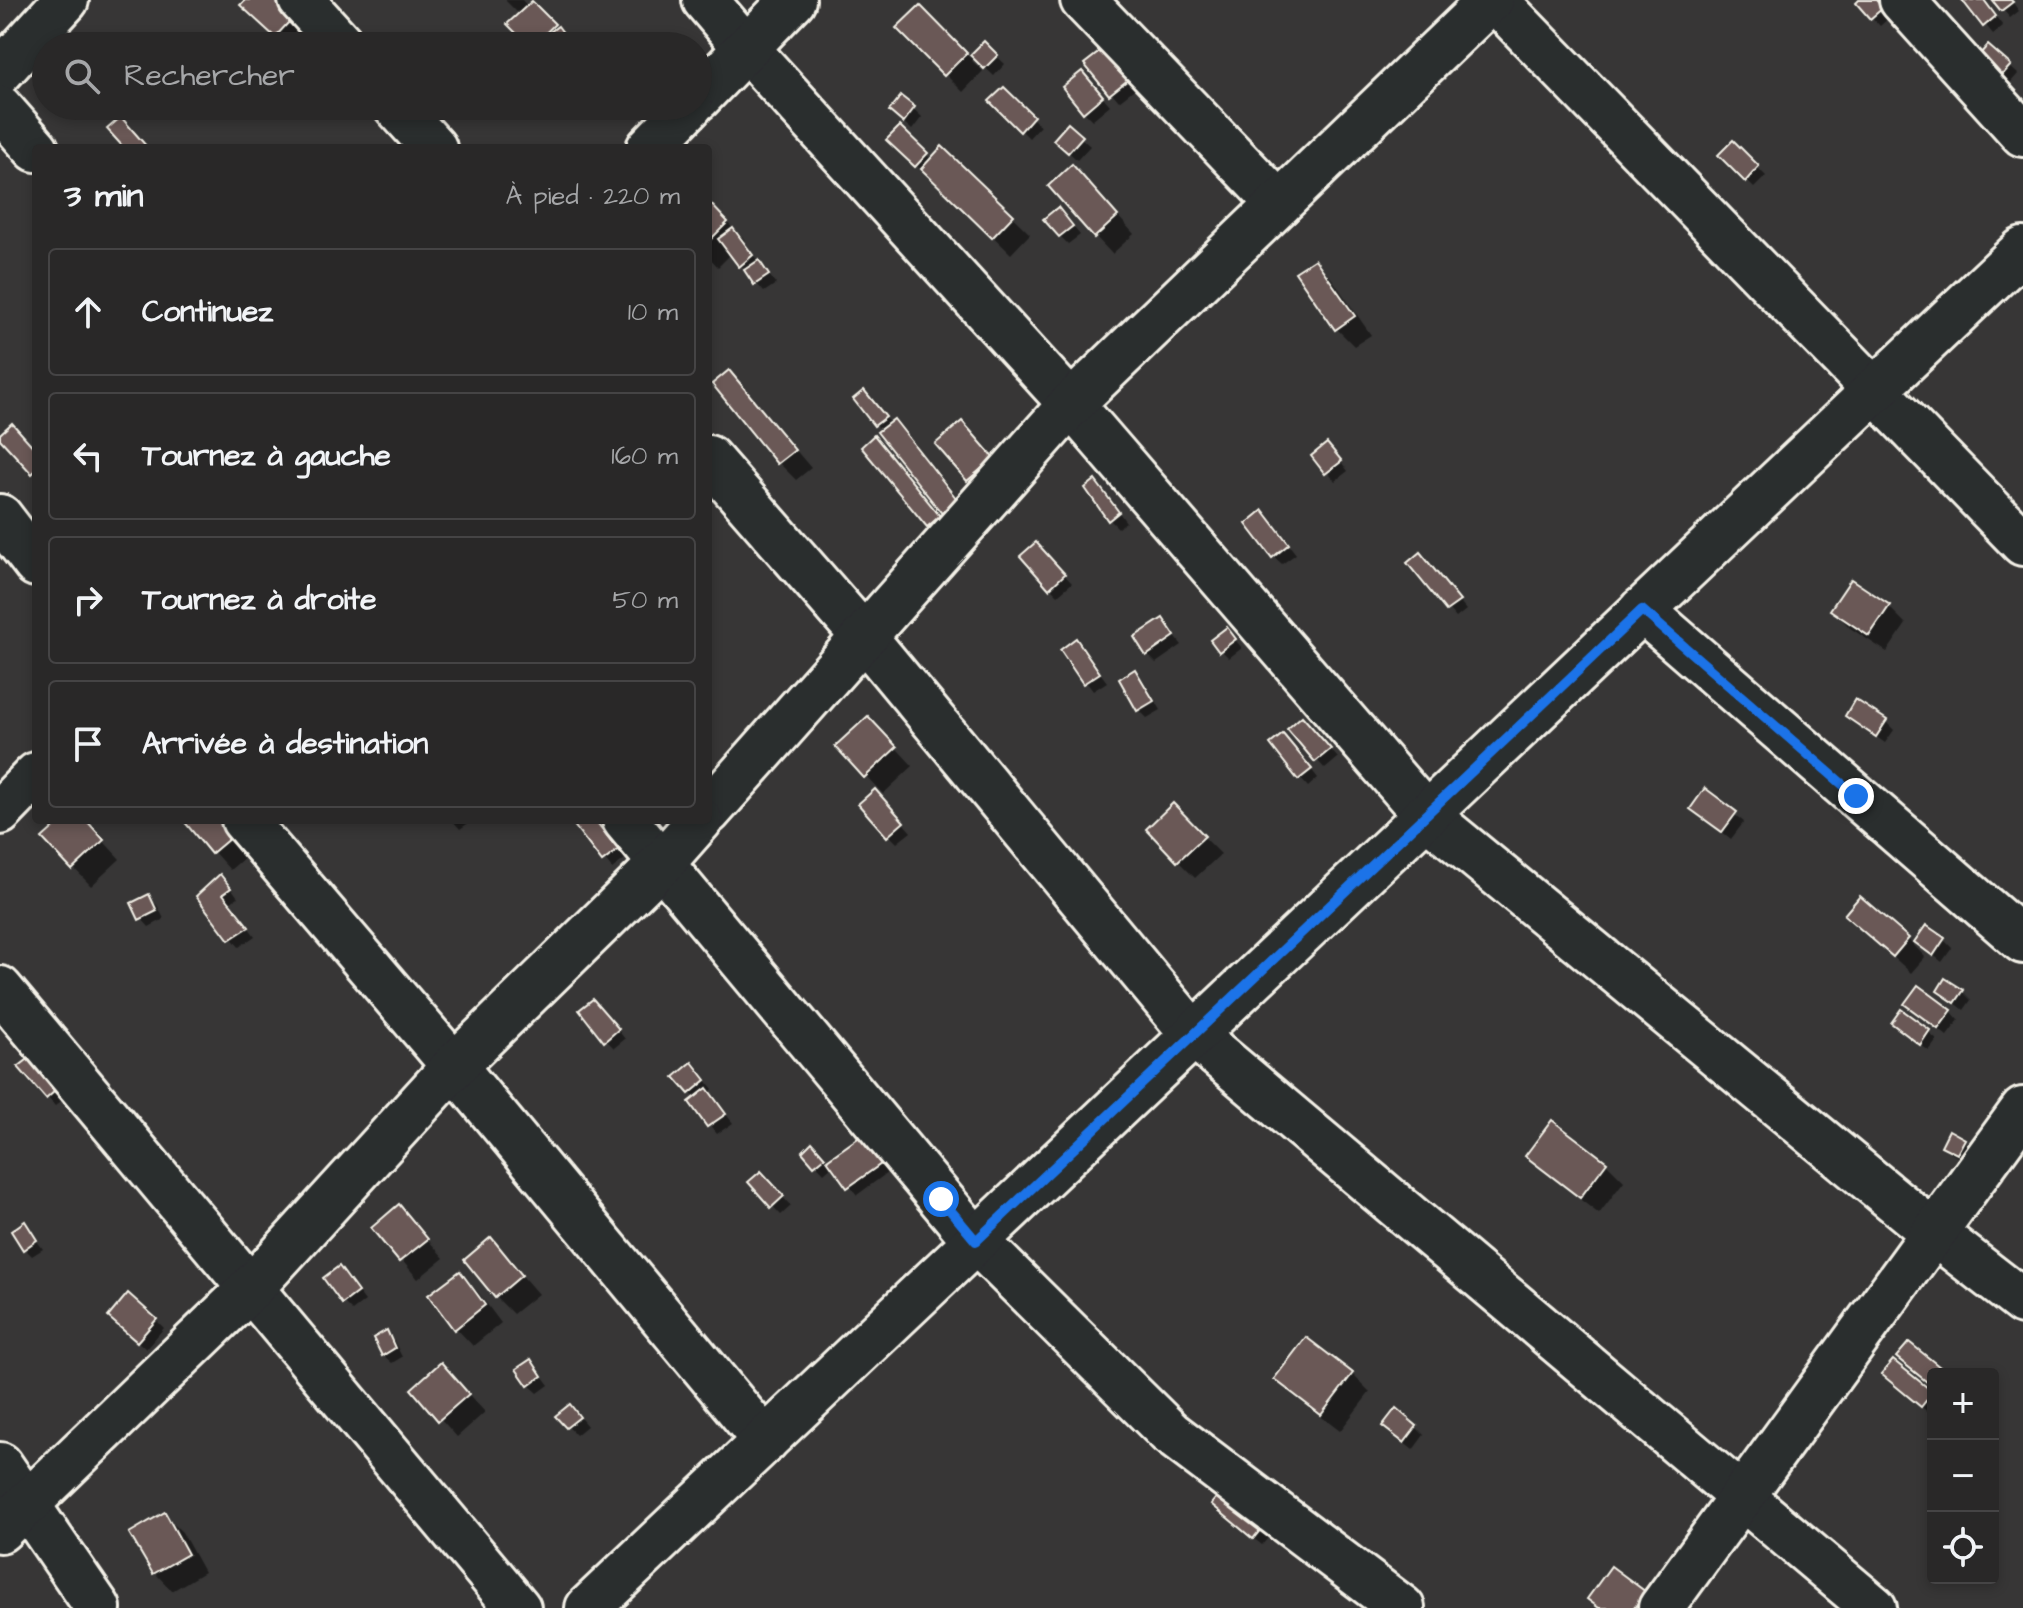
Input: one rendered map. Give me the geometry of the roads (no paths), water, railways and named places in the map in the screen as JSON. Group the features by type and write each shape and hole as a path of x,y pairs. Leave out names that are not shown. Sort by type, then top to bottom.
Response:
{"street":[{"path":"37,32 66,0"},
{"path":"301,0 330,32"},
{"path":"705,0 1071,404 1426,815 1934,1233 2023,1302"},
{"path":"712,83 793,0"},
{"path":"1083,0 1279,204"},
{"path":"712,808 1071,404 1493,0 2023,543"},
{"path":"1902,0 2023,134"},
{"path":"0,72 32,37"},
{"path":"0,108 32,144"},
{"path":"409,120 430,144"},
{"path":"653,144 676,120"},
{"path":"588,1608 2023,250"},
{"path":"712,463 865,638 1194,1035 1874,1608"},
{"path":"0,517 32,559"},
{"path":"1642,610 2023,941"},
{"path":"0,812 32,779"},
{"path":"247,824 454,1066 765,1441"},
{"path":"628,824 976,1241 1170,1433 1402,1608"},
{"path":"14,1516 252,1287 454,1066 662,863 696,824"},
{"path":"0,989 518,1608"},
{"path":"1661,1608 2023,1110"},
{"path":"0,1465 14,1516 98,1608"}]}
